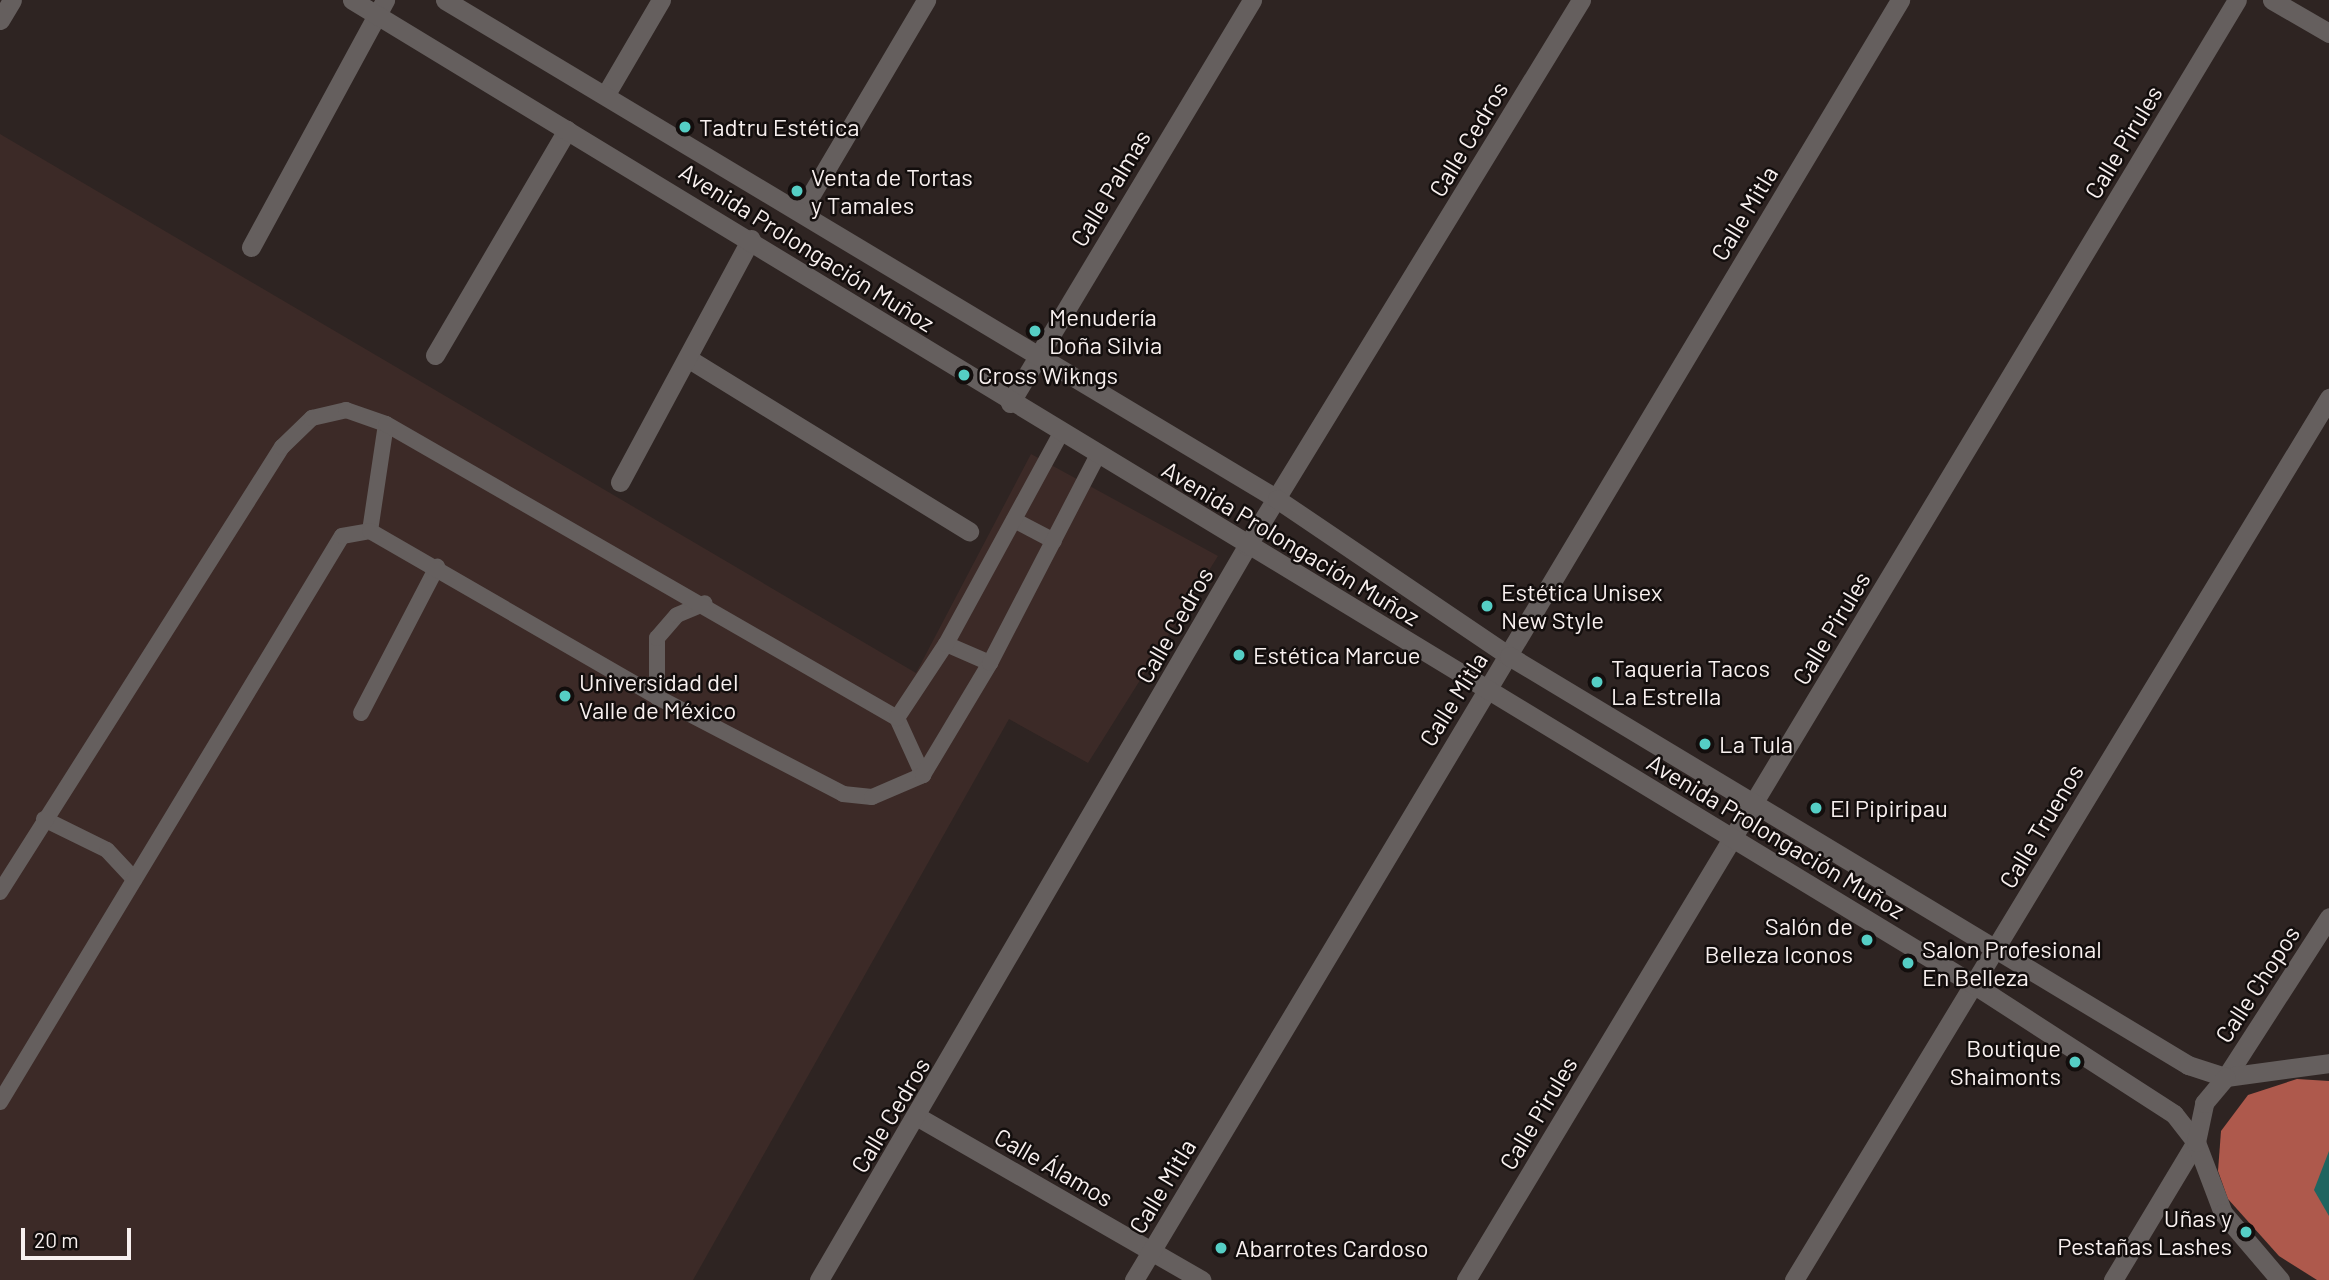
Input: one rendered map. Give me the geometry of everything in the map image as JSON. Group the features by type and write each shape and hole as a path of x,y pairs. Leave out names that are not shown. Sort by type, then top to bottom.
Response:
{"street":[{"path":"0,20 12,0"},
{"name":"Avenida Prolongación Muñoz","path":"352,0 381,7 567,130 751,239 1010,403 1973,984 2174,1114 2196,1142 2223,1213 2280,1280"},
{"name":"Avenida Prolongación Muñoz","path":"445,0 802,209 1277,499 1509,656 1756,802 2188,1065 2227,1077 2329,1063"},
{"path":"606,94 661,0"},
{"path":"802,209 926,0"},
{"name":"Calle Palmas","path":"1010,403 1252,0"},
{"name":"Calle Cedros","path":"819,1280 918,1116 1247,546 1581,0"},
{"name":"Calle Mitla","path":"1134,1280 1900,0"},
{"name":"Calle Pirules","path":"1466,1280 2237,0"},
{"path":"2272,0 2329,33"},
{"path":"251,247 381,7"},
{"path":"435,355 567,130"},
{"path":"620,482 689,359 751,239"},
{"path":"689,359 969,531"},
{"name":"Calle Truenos","path":"1794,1280 2329,398"},
{"name":"Calle Chopos","path":"2196,1142 2204,1103 2227,1077 2329,917"},
{"name":"Calle Álamos","path":"918,1116 1201,1280"},
{"path":"2113,1280 2196,1142"}],"lane":[{"path":"0,892 282,447 312,418 346,410 386,424 705,603 897,718 923,775"},
{"path":"370,531 386,424"},
{"path":"897,718 946,644 1061,433"},
{"path":"0,1102 342,536 370,531 437,567 657,698 843,794 872,797 923,775 990,663 1098,455"},
{"path":"1014,520 1054,541"},
{"path":"360,713 437,567"},
{"path":"657,698 652,662 657,638 677,615 705,603"},
{"path":"946,644 990,663"},
{"path":"44,819 107,850 134,879"}],"shaded area":[{"name":"Universidad del Valle de México","path":"0,134 916,673 1031,454 1218,556 1088,763 1009,719 693,1280 0,1280"},
{"path":"2297,1079 2329,1081 2329,1280 2317,1280 2279,1256 2228,1199 2218,1171 2221,1131 2248,1095"}],"building":[{"path":"2329,1151 2329,1216 2314,1190"}],"place":[{"name":"Tadtru Estética","path":"685,127"},
{"name":"Venta de Tortas y Tamales","path":"797,191"},
{"name":"Menudería Doña Silvia","path":"1035,331"},
{"name":"Cross Wikngs","path":"964,375"},
{"name":"Estética Unisex New Style","path":"1487,606"},
{"name":"Estética Marcue","path":"1239,655"},
{"name":"Taqueria Tacos La Estrella","path":"1597,682"},
{"name":"Universidad del Valle de México","path":"565,696"},
{"name":"La Tula","path":"1705,744"},
{"name":"El Pipiripau","path":"1816,808"},
{"name":"Salón de Belleza Iconos","path":"1867,940"},
{"name":"Salon Profesional En Belleza","path":"1908,963"},
{"name":"Boutique Shaimonts","path":"2075,1062"},
{"name":"Uñas y Pestañas Lashes","path":"2246,1232"},
{"name":"Abarrotes Cardoso","path":"1221,1248"}]}
